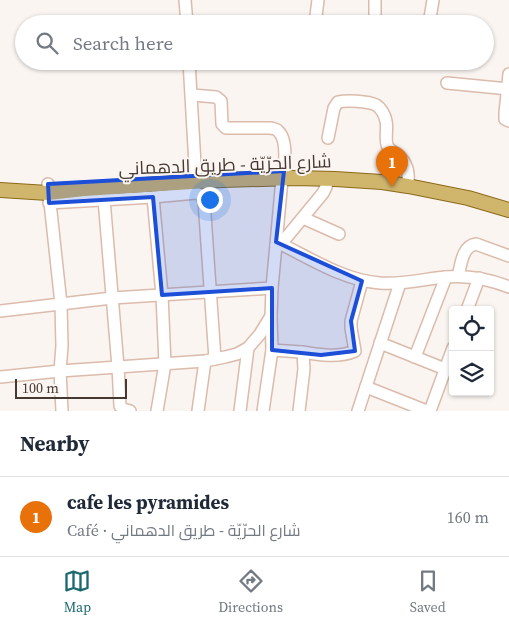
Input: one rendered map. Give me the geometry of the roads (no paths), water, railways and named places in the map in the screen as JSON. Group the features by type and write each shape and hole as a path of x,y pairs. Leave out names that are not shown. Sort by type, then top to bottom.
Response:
{"main road":[{"name":"شارع الحرّيّة - طريق الدهماني","path":"0,190 48,193 196,179 357,173 388,176 509,210"},
{"name":"شارع الحرّيّة - طريق الدهماني","path":"283,175 295,178 408,182 470,192 509,204"},
{"name":"شارع الحرّيّة - طريق الدهماني","path":"0,183 48,193"}],"street":[{"path":"185,0 186,15"},
{"path":"316,15 318,0"},
{"path":"375,15 376,0"},
{"path":"430,15 433,0"},
{"path":"190,70 196,179"},
{"path":"509,74 505,113 506,119 509,121"},
{"path":"447,83 508,89"},
{"path":"192,95 216,97 220,100 222,124 226,128 271,128 278,130 282,135 284,145 283,175 278,245 272,288 272,350 263,411"},
{"path":"328,138 334,108 338,102 346,100 375,104 382,110 386,120 389,149 404,161 408,171 408,182"},
{"path":"278,245 323,193 328,179"},
{"path":"62,411 60,371 62,346 61,304 48,193 104,199 196,193 204,197 211,291 210,360 198,411"},
{"path":"153,197 162,295 165,364 157,411"},
{"path":"104,199 120,406 130,411"},
{"path":"303,218 339,234"},
{"path":"415,357 468,246 476,244 509,256"},
{"path":"278,245 362,281 400,283 452,277 479,278 509,287"},
{"path":"468,306 479,278"},
{"path":"272,350 320,355 355,352 351,321 362,281"},
{"path":"358,411 400,283"},
{"path":"0,311 112,298 272,288"},
{"path":"0,377 210,360 237,354 248,348 260,334 271,316"},
{"path":"380,342 445,369"},
{"path":"240,411 248,348"},
{"path":"366,387 428,411 452,351"},
{"path":"299,411 304,369 302,352"}],"place":[{"name":"cafe les pyramides","path":"392,187"}]}
